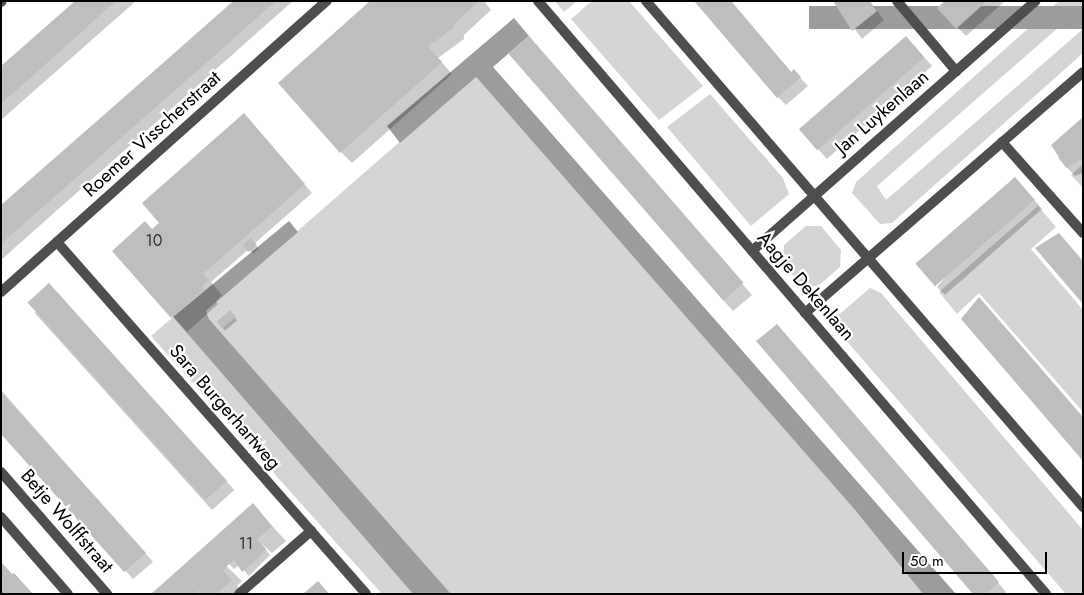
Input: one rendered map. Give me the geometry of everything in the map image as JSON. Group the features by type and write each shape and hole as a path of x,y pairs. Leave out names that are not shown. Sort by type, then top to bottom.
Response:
{"street":[{"name":"Roemer Visscherstraat","path":"1,292 327,1"},
{"name":"Aagje Dekenlaan","path":"538,1 1046,594"},
{"path":"646,1 1083,507"},
{"path":"897,1 956,71"},
{"name":"Jan Luykenlaan","path":"752,251 1036,1"},
{"path":"806,313 1083,72"},
{"path":"1002,142 1083,233"},
{"name":"Sara Burgerhartweg","path":"57,242 366,594"},
{"name":"Betje Wolffstraat","path":"1,472 107,594"},
{"path":"1,517 68,594"},
{"path":"239,594 311,531"}],"shaded area":[{"path":"555,1 577,1 564,12"},
{"path":"592,1 629,1 703,86 659,120 571,19"},
{"path":"1059,1 1083,1 1083,6 877,186 886,200 1083,29 1083,53 892,223 880,224 852,193 856,182"},
{"path":"809,6 1083,6 1083,29 809,29"},
{"path":"514,18 529,36 493,67 956,594 923,594 855,510 476,77 400,143 387,126"},
{"path":"475,76 855,510 923,594 451,594 209,319 206,311"},
{"path":"710,94 783,178 789,194 751,226 667,127"},
{"path":"1083,164 1083,188 1071,175"},
{"path":"1038,206 1056,227 1031,249 1083,310 1083,412 979,293 957,314 939,292"},
{"path":"289,221 298,232 206,311 209,319 451,594 413,594 173,317"},
{"path":"806,226 821,226 841,250 840,267 818,286 804,287 783,265 784,245"},
{"path":"870,288 881,293 1083,530 1083,594 1066,594 838,331 835,318"},
{"path":"173,317 413,594 382,594 151,336"}],"building":[{"path":"75,1 116,1 1,104 1,66"},
{"path":"234,1 276,1 1,244 1,205"},
{"path":"370,1 479,1 454,24 453,28 428,47 442,62 340,153 278,83"},
{"path":"694,1 731,1 791,72 794,69 801,77 777,98"},
{"path":"833,1 869,1 877,11 852,31"},
{"path":"945,1 987,1 956,29 937,8"},
{"path":"529,36 744,283 723,301 509,54"},
{"path":"906,36 924,57 817,150 799,129"},
{"path":"244,113 305,184 203,274 209,280 202,286 205,289 171,318 112,251 145,221 152,229 159,223 142,203"},
{"path":"1083,117 1083,158 1066,168 1051,145"},
{"path":"1015,177 1035,200 935,286 915,264"},
{"path":"1059,233 1083,261 1083,304 1035,248"},
{"path":"251,238 257,245 249,252 243,245"},
{"path":"49,283 227,481 205,500 27,302"},
{"path":"979,297 1083,417 1083,461 961,319"},
{"path":"230,310 236,317 222,329 216,322"},
{"path":"777,324 999,582 986,594 973,594 756,341"},
{"path":"1,392 146,553 124,572 1,434"},
{"path":"253,503 272,526 257,539 266,549 259,557 242,572 234,560 228,565 223,571 232,580 217,594 201,594 200,590 195,594 151,594"},
{"path":"1,562 12,574 14,573 33,594 1,594"},
{"path":"318,581 329,594 303,594"}]}
